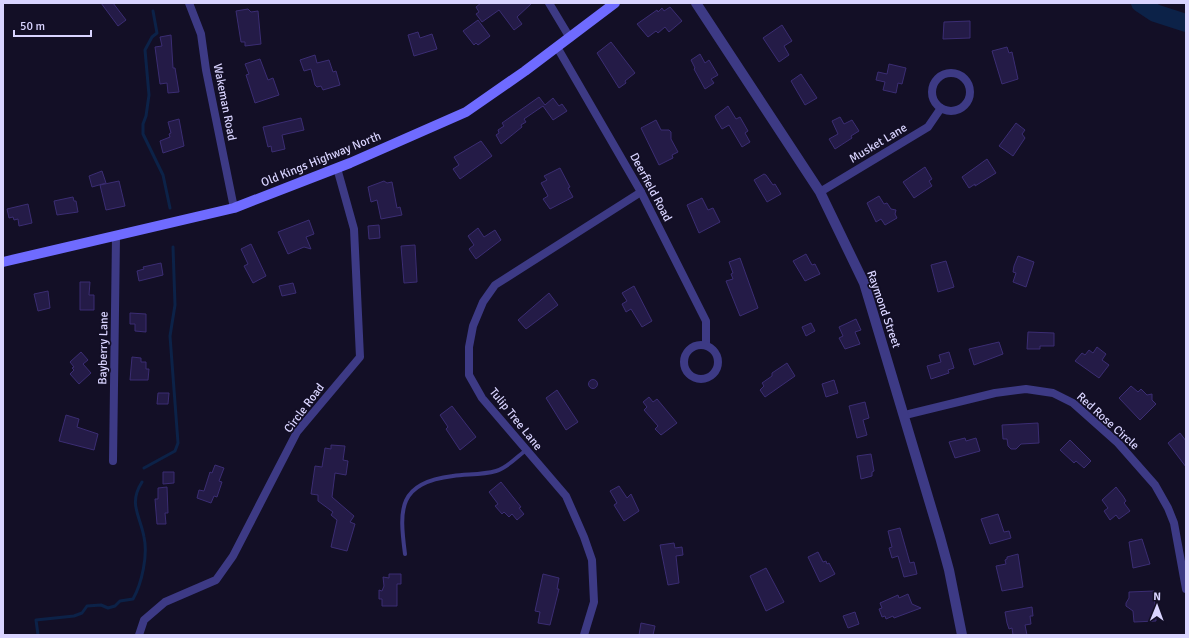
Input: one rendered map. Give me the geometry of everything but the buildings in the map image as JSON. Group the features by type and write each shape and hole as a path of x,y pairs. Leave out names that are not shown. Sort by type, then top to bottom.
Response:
{"main road":[{"name":"Old Kings Highway North","path":"3,262 234,208 337,168 466,112 570,38 615,3"}],"street":[{"name":"Wakeman Road","path":"189,3 201,34 206,70 234,208"},
{"path":"549,3 570,38"},
{"name":"Raymond Street","path":"696,3 820,192 864,283 905,415 949,570 961,635"},
{"name":"Deerfield Road","path":"557,47 641,192 706,321 706,345"},
{"path":"947,73 961,76 967,81 970,87 967,102 956,110 941,108 936,103 933,96 932,89 935,82 940,76 947,73"},
{"name":"Musket Lane","path":"820,192 928,127 941,108"},
{"name":"Circle Road","path":"139,635 144,620 165,602 216,580 233,556 298,432 360,357 354,228 337,168"},
{"name":"Tulip Tree Lane","path":"584,635 594,602 592,560 584,537 566,496 482,398 470,375 469,347 473,326 483,302 495,284 641,192"},
{"name":"Bayberry Lane","path":"113,461 116,236"},
{"path":"706,345 716,353 718,366 710,377 697,378 686,370 684,357 693,347 706,345"},
{"name":"Red Rose Circle","path":"905,415 995,393 1026,389 1054,394 1072,403 1118,443 1154,485 1168,508 1174,523 1186,589"}],"lane":[{"path":"405,554 402,513 405,501 414,490 442,478 496,471 526,450"}],"waterway":[{"path":"1140,3 1155,13 1186,23"},
{"path":"153,11 157,33 152,37 145,50 149,95 146,116 143,124 143,134 163,175 170,208"},
{"path":"144,468 175,451 178,443 170,336 175,305 173,247"},
{"path":"38,635 36,620 74,616 82,613 87,606 101,605 108,608 115,606 120,601 133,599 139,585 145,560 144,537 135,503 138,490 142,482"}]}
